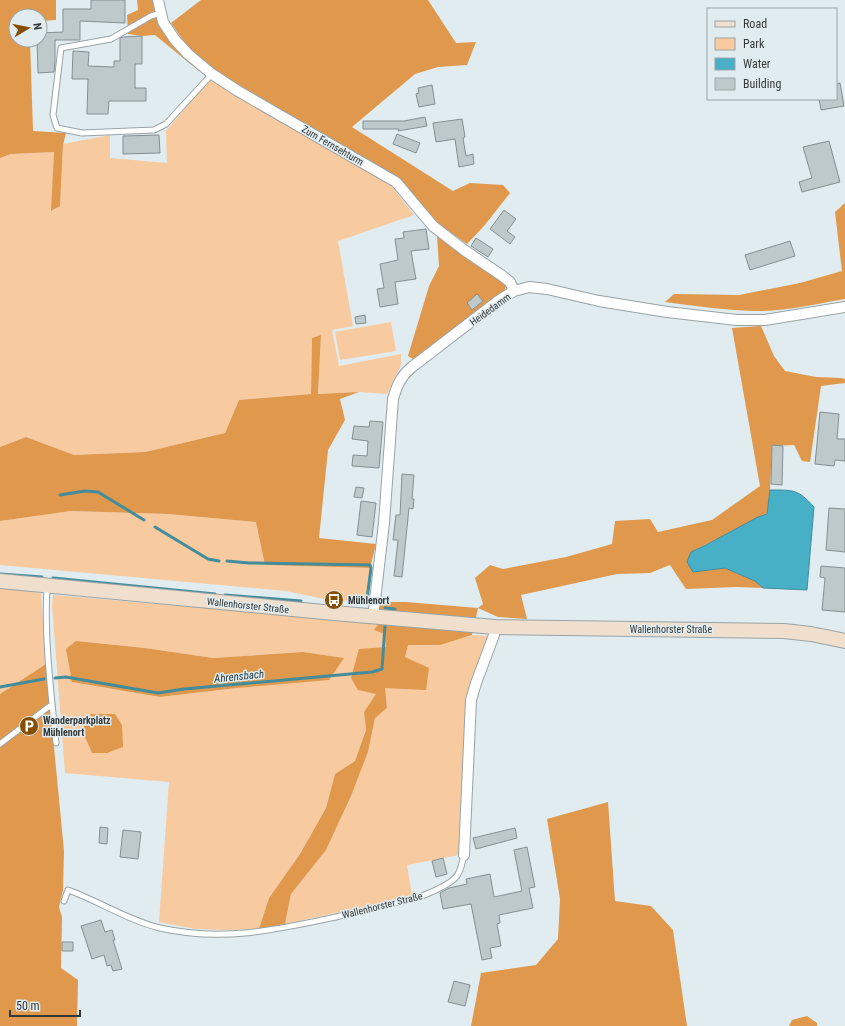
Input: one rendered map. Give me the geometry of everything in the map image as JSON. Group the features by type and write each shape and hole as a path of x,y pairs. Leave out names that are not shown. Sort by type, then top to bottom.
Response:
{"main road":[{"name":"Wallenhorster Straße","path":"0,581 47,586 373,610 495,627 784,631 811,634 845,641"}],"street":[{"name":"Zum Fernsehturm","path":"158,0 163,22 175,40 188,54 212,74 238,91 396,182 433,226 510,282 514,291"},
{"name":"Heidedamm","path":"373,610 384,523 392,399 397,384 405,373 412,367 514,291 529,287 547,289 599,301 667,312 737,320 765,320 845,307"},
{"name":"Wallenhorster Straße","path":"464,855 471,700 494,635 495,627"}],"lane":[{"path":"161,13 151,16 111,39 61,48 53,115 57,128 82,133 154,130 166,124 212,74"},
{"path":"47,586 52,705 56,743"},
{"path":"0,744 52,705"},
{"name":"Wallenhorster Straße","path":"64,901 68,890 131,919 160,928 199,934 232,935 271,930 422,896 456,878 461,868 464,855"}],"green space":[{"path":"210,78 390,184 414,215 338,241 353,326 332,330 339,366 401,354 401,365 387,394 359,392 318,394 321,335 312,338 311,394 239,400 225,433 145,452 74,455 26,437 0,447 0,158 11,154 54,152 52,211 60,206 63,144 110,135 110,158 167,163 166,131"},
{"path":"391,322 396,351 340,360 335,332"},
{"path":"71,511 168,514 257,522 265,565 370,568 367,602 324,599 286,591 0,565 0,521"},
{"path":"0,588 41,593 46,664 0,694"},
{"path":"53,595 379,623 385,634 386,647 358,690 377,694 364,712 366,730 355,761 335,774 326,808 300,854 269,898 259,929 196,929 159,922 169,782 65,773 52,605","holes":["76,641 145,648 213,658 303,652 344,658 237,688 160,697 72,682","91,714 92,753 82,729"]},
{"path":"472,635 490,636 475,675 460,855 407,865 412,896 285,924 291,894 326,850 351,796 368,752 375,718 387,708 385,688 405,657 408,645 439,645"}],"shaded area":[{"path":"0,0 56,0 56,20 48,20 48,8 8,8 8,48 30,48 33,131 66,133 63,145 60,206 51,211 54,152 11,154 0,158"},
{"path":"137,0 154,0 154,4 203,72 199,71 155,35 142,36 128,34 127,15 138,10"},
{"path":"201,0 428,0 456,43 476,42 467,65 438,67 415,74 352,127 453,191 470,183 503,185 510,193 484,226 467,244 439,224 398,178 215,71 191,52 171,23"},
{"path":"845,203 845,299 800,307 765,311 721,309 665,302 674,294 739,295 800,283 842,271 835,212"},
{"path":"437,236 473,263 502,281 506,286 504,292 413,359 408,356 429,286 439,266"},
{"path":"761,326 774,356 785,371 816,377 845,379 845,383 821,386 810,462 802,461 794,445 772,446 770,490 767,514 691,552 693,572 725,568 755,581 763,588 736,587 686,589 670,565 650,573 617,574 521,595 527,619 498,617 478,608 483,604 475,578 490,565 503,569 566,557 612,544 615,521 650,519 658,532 712,520 760,486 732,328"},
{"path":"321,335 318,394 359,392 340,399 345,420 328,450 319,538 376,544 370,568 265,565 256,522 168,514 71,511 0,521 0,447 26,437 74,455 145,452 225,433 239,400 311,394 312,338"},
{"path":"379,602 406,602 478,608 472,635 440,645 408,645 405,657 429,668 426,690 385,688 387,708 375,718 368,752 351,796 326,850 291,894 285,924 259,929 269,898 300,854 326,808 335,774 355,761 366,730 364,712 376,694 358,690 351,678 359,649 386,647 385,634 374,630 379,623"},
{"path":"76,641 145,648 213,658 303,652 344,658 329,680 237,688 160,697 72,682 66,649"},
{"path":"46,664 64,851 63,890 59,907 62,917 61,968 78,980 77,1026 0,1026 0,694"},
{"path":"91,714 115,714 122,725 123,747 107,753 92,753 82,730"},
{"path":"608,802 615,901 651,906 673,930 687,1026 471,1026 481,973 536,965 558,939 560,899 547,819"},
{"path":"807,1016 817,1023 817,1026 789,1026 792,1020"}],"water":[{"path":"770,490 795,492 804,497 814,507 807,590 763,588 755,581 725,568 693,572 687,562 691,552 758,517 767,514"}],"building":[{"path":"91,0 125,0 125,23 80,21 80,40 55,40 54,72 38,73 37,48 48,48 48,33 63,32 63,9 91,9"},
{"path":"142,36 142,64 135,64 135,88 146,88 146,101 109,101 108,114 87,114 88,79 72,79 73,51 89,52 88,66 114,67 114,61 120,61 120,38"},
{"path":"840,83 844,106 821,110 819,100 837,100 837,84"},
{"path":"432,85 435,104 419,107 416,94 419,93 418,88"},
{"path":"425,117 427,126 398,131 399,129 363,129 363,121 404,121"},
{"path":"462,119 466,156 473,154 474,164 459,167 455,139 436,142 433,123"},
{"path":"397,134 420,143 416,153 393,144"},
{"path":"159,135 160,153 123,154 123,136"},
{"path":"829,141 840,182 802,192 799,182 812,178 803,147"},
{"path":"504,210 516,219 507,231 515,237 510,244 490,229"},
{"path":"426,229 429,249 411,251 416,279 395,282 398,304 380,307 377,289 384,288 380,264 398,260 395,239 404,238 403,232"},
{"path":"476,238 493,249 488,257 471,246"},
{"path":"790,241 795,256 750,270 745,255"},
{"path":"477,294 483,301 472,310 467,303"},
{"path":"365,315 366,323 356,324 355,317"},
{"path":"820,412 839,414 837,439 845,439 845,461 835,460 834,466 815,464"},
{"path":"370,421 383,422 379,468 352,466 353,455 367,456 368,441 352,439 354,426 369,427"},
{"path":"772,445 783,446 782,485 771,484"},
{"path":"402,474 414,475 412,499 414,499 413,509 409,508 402,577 394,576 398,540 393,540 396,515 400,515"},
{"path":"356,487 364,488 362,498 354,497"},
{"path":"361,501 376,503 372,537 357,535"},
{"path":"829,508 845,509 845,552 826,550"},
{"path":"821,566 845,568 845,612 822,610 825,578 820,577"},
{"path":"100,827 108,828 107,844 99,843"},
{"path":"515,828 517,838 476,849 473,838"},
{"path":"123,830 141,832 138,859 120,857"},
{"path":"527,847 535,887 529,888 533,908 499,915 500,923 497,924 501,946 490,948 492,958 482,960 471,904 443,909 440,893 449,888 467,884 466,879 490,874 494,897 522,891 514,850"},
{"path":"443,858 447,874 436,877 432,861"},
{"path":"101,920 105,932 112,930 115,940 113,940 122,969 113,971 111,965 107,966 104,955 92,959 81,926"},
{"path":"62,942 73,942 73,951 62,951"},
{"path":"454,981 470,985 465,1006 448,1002"}],"waterway":[{"path":"60,495 85,491 98,492 144,520"},
{"path":"155,527 208,559 219,561"},
{"path":"227,561 249,563 370,565 371,568 367,599"},
{"path":"0,574 42,577"},
{"path":"53,578 215,594"},
{"path":"225,595 301,601"},
{"name":"Ahrensbach","path":"385,608 395,609"},
{"name":"Ahrensbach","path":"55,678 66,677 158,693 184,689 372,672 382,669 385,625"},
{"name":"Ahrensbach","path":"0,687 44,679"}],"place":[{"name":"Mühlenort","path":"334,600"},
{"name":"Wanderparkplatz Mühlenort","path":"29,726"}]}
